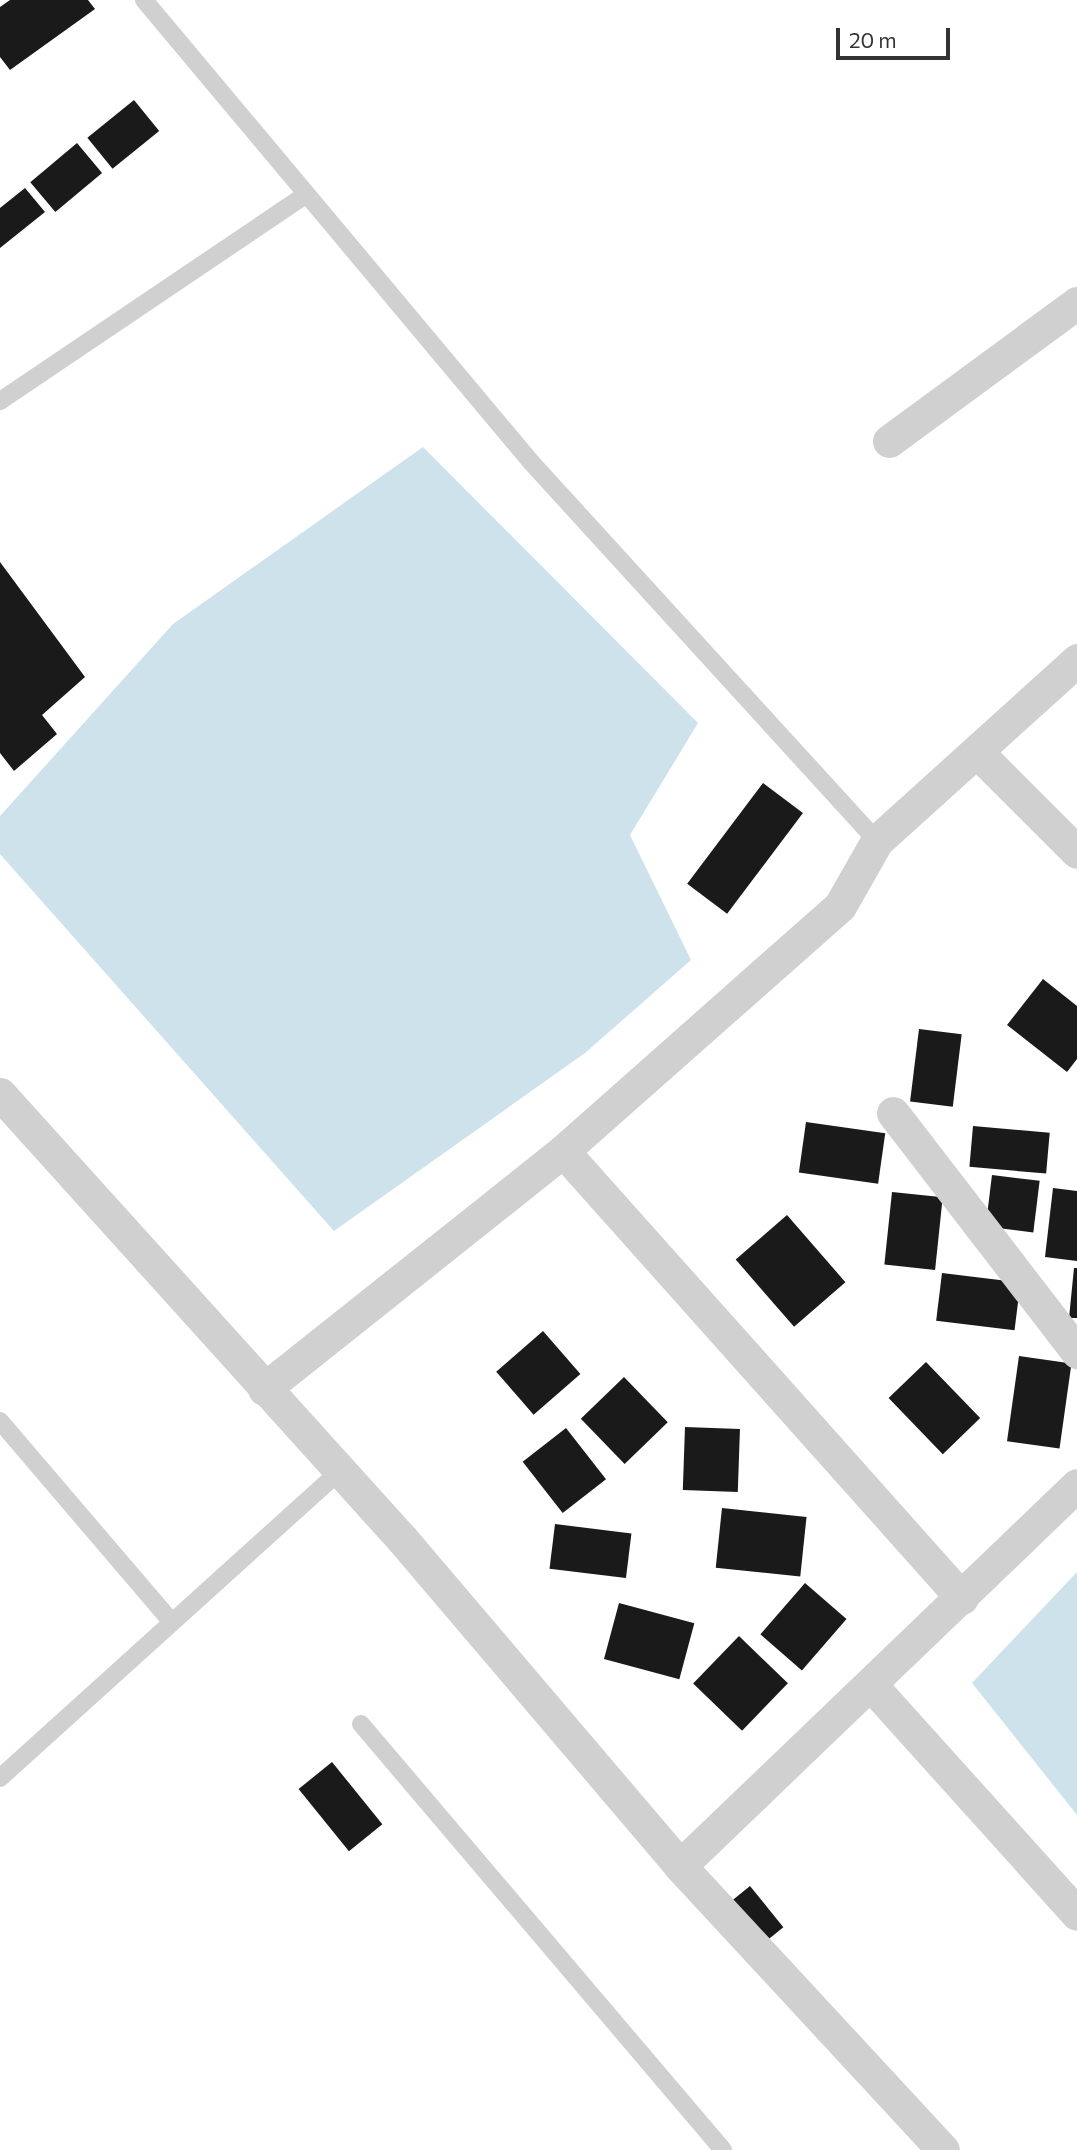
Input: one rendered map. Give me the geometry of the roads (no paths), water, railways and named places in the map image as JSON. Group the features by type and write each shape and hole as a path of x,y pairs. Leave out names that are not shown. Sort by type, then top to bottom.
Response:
{"street":[{"path":"890,441 1077,303"},
{"path":"264,1388 563,1151 840,906 877,841 1077,660"},
{"path":"977,752 1077,852"},
{"path":"0,1094 339,1472 680,1866 943,2150"},
{"path":"893,1113 1077,1352"},
{"path":"563,1151 962,1598"},
{"path":"680,1866 1077,1485"},
{"path":"871,1685 1077,1914"}],"lane":[{"path":"144,0 304,196 693,646 877,841"},
{"path":"0,401 304,196"},
{"path":"0,1421 169,1619"},
{"path":"0,1778 169,1619 339,1472"},
{"path":"361,1724 723,2150"}],"water":[{"path":"423,447 698,723 630,835 691,960 585,1053 334,1231 0,854 0,816 173,624"},
{"path":"1077,1572 1077,1815 972,1683"}]}
